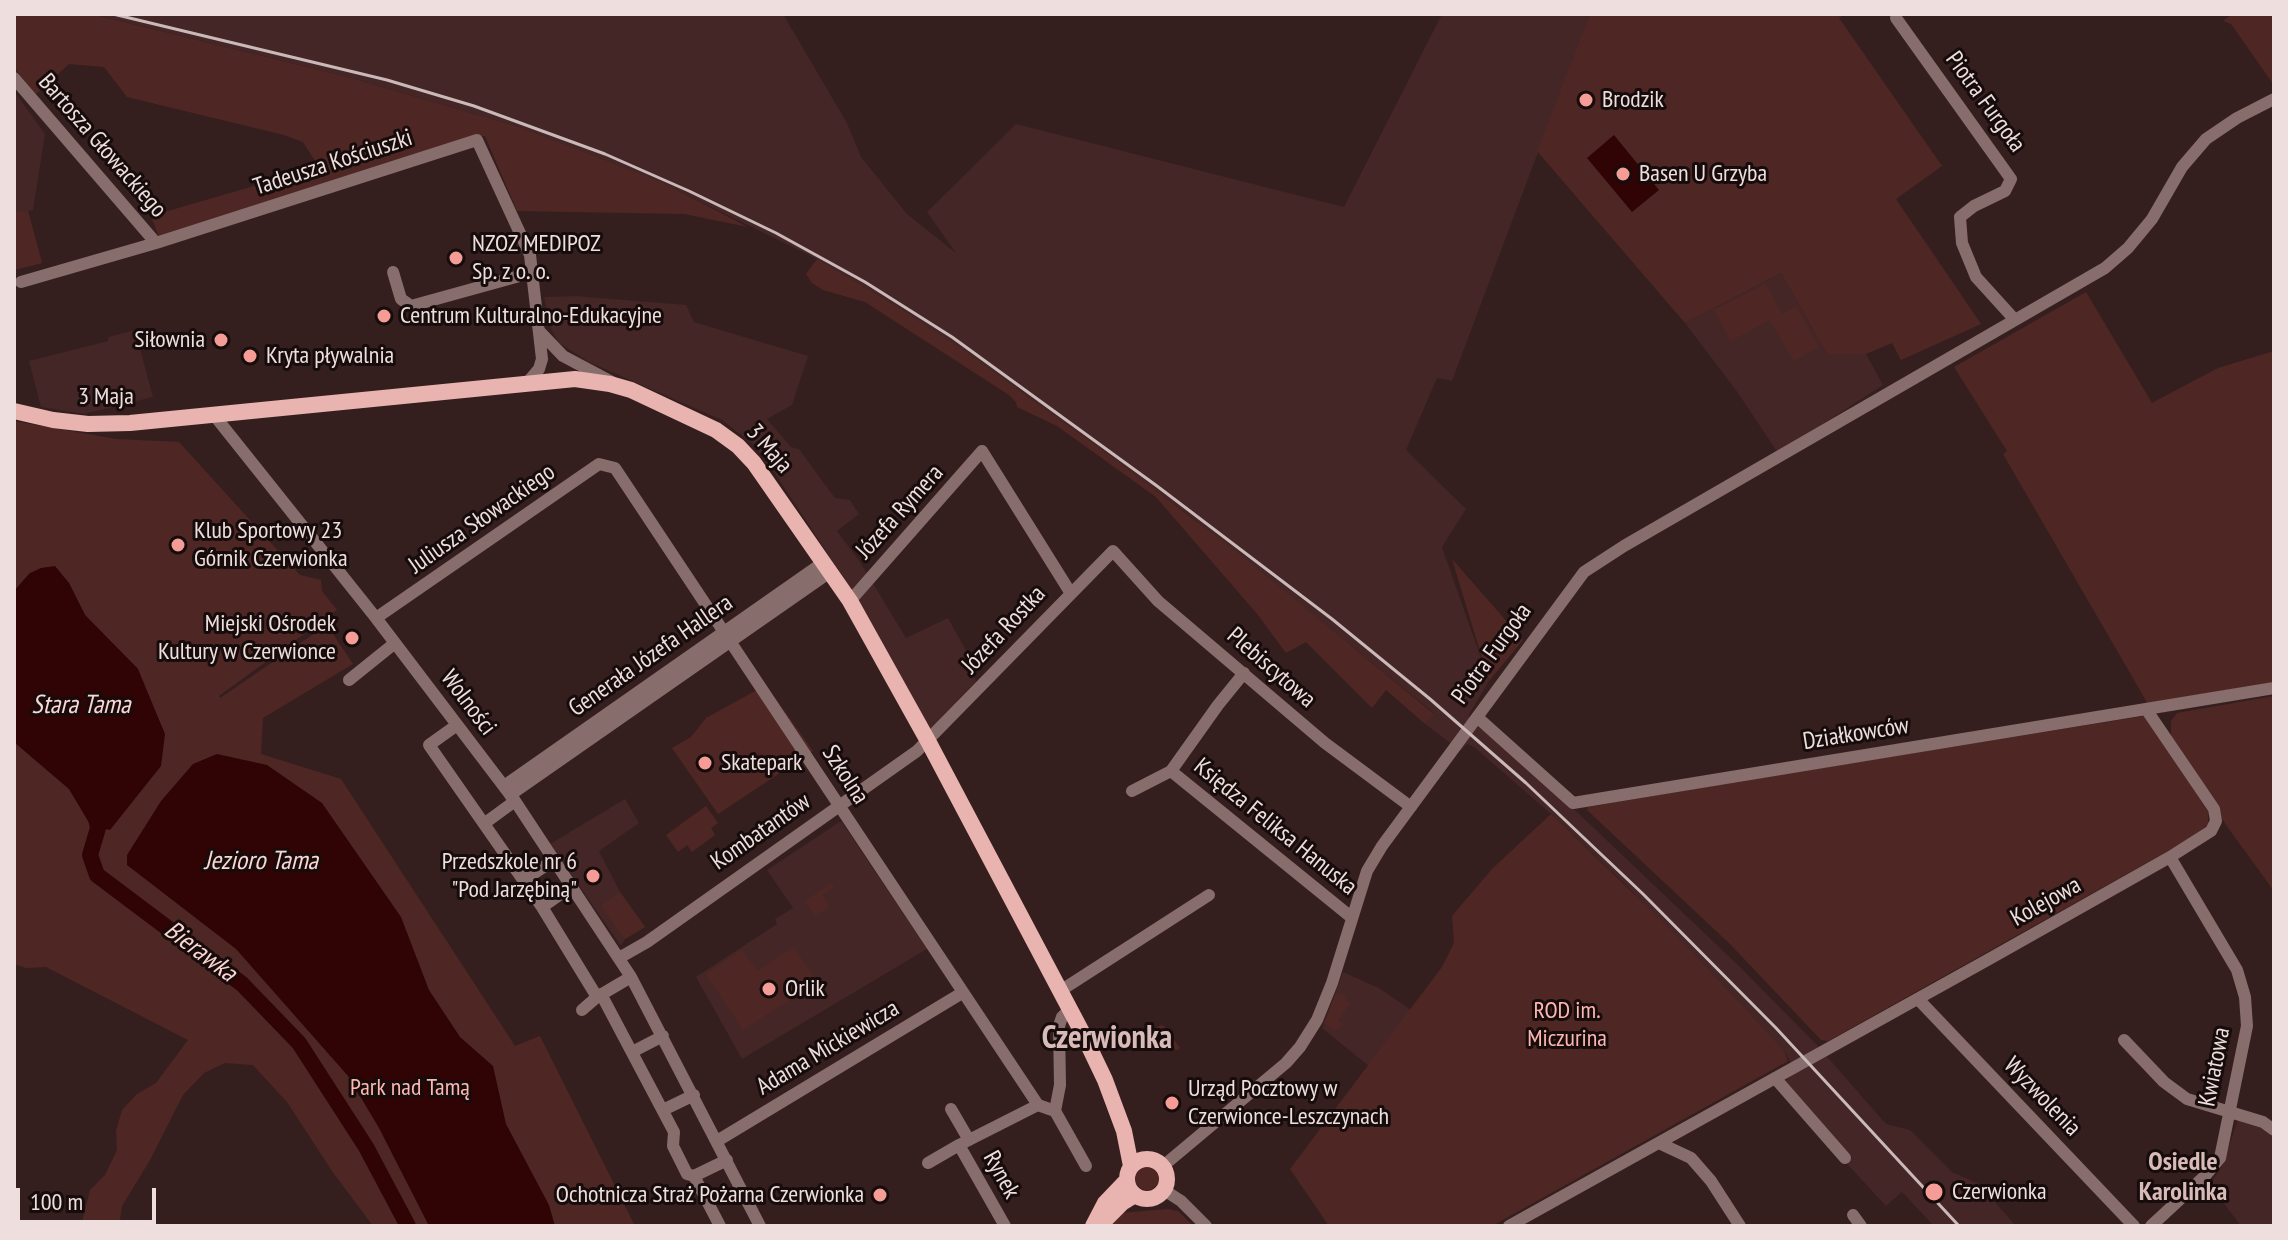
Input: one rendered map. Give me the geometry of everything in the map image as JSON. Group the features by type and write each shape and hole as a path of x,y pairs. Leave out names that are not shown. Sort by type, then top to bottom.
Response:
{"main road":[{"name":"3 Maja","path":"14,411 88,424 130,423 575,379 625,388 707,424 730,439 754,463 850,601 928,741 1096,1060 1124,1131 1131,1181"},
{"name":"3 Maja","path":"1124,1131 1155,1162"},
{"path":"1099,1226 1122,1203 1138,1161 1155,1162 1168,1177 1164,1190 1151,1198 1131,1181"},
{"path":"1093,1226 1105,1203 1131,1181"}],"street":[{"name":"Piotra Furgoła","path":"1896,18 2011,179 2005,191 1974,206 1960,217 1962,243 1976,277 2015,320"},
{"name":"Bartosza Głowackiego","path":"14,78 156,243"},
{"name":"Piotra Furgoła","path":"1155,1162 1286,1063 1300,1047 1317,1020 1332,983 1367,871 1567,591 1584,572 1596,562 2105,268 2128,248 2152,219 2182,167 2206,139 2274,99"},
{"name":"Tadeusza Kościuszki","path":"21,282 156,243 477,140 530,255 534,272 541,362 528,382"},
{"path":"393,272 401,299 411,306 534,272"},
{"path":"539,318 558,318"},
{"path":"540,332 568,360 625,388"},
{"name":"Wolności","path":"214,415 376,618 509,794 572,886 631,977 727,1160 756,1224"},
{"name":"Józefa Rymera","path":"850,601 982,451 1070,592"},
{"name":"Juliusza Słowackiego","path":"376,618 599,464 615,468"},
{"name":"Szkolna","path":"615,468 1038,1105"},
{"name":"Józefa Rostka","path":"928,741 1113,551"},
{"name":"Plebiscytowa","path":"1113,551 1158,601 1325,743 1411,807"},
{"name":"Generała Józefa Hallera","path":"485,823 509,794 827,567"},
{"path":"349,680 395,643"},
{"name":"Księdza Feliksa Hanuska","path":"1132,791 1171,771 1244,673"},
{"name":"Działkowców","path":"1477,717 1573,803 2274,688"},
{"name":"Kolejowa","path":"1509,1226 1918,999 2211,831 2216,821 2214,809 2146,709"},
{"path":"457,725 429,745 524,880 599,996 674,1132 673,1146 687,1174 694,1176 727,1160"},
{"name":"Kombatantów","path":"619,958 647,942 928,741"},
{"name":"Księdza Feliksa Hanuska","path":"1171,771 1351,917"},
{"name":"Kwiatowa","path":"2151,1226 2220,1158 2247,1026 2245,997 2237,970 2170,857"},
{"path":"524,880 554,860"},
{"path":"542,907 572,886"},
{"path":"1060,991 1209,895"},
{"path":"582,1010 631,977"},
{"name":"Adama Mickiewicza","path":"717,1141 962,993"},
{"name":"Wyzwolenia","path":"1918,999 2134,1226"},
{"path":"1070,1009 1059,1026 1060,1085 1055,1111 1086,1166"},
{"path":"632,1052 663,1036"},
{"path":"2124,1040 2164,1082 2187,1099 2263,1122 2274,1130"},
{"path":"1775,1078 1845,1158"},
{"path":"663,1110 694,1095"},
{"path":"1038,1105 1055,1111"},
{"name":"Rynek","path":"928,1163 1038,1105"},
{"name":"Rynek","path":"951,1109 964,1143 1005,1226"},
{"path":"1659,1143 1691,1158 1711,1181 1740,1226"},
{"path":"694,1176 720,1226"},
{"path":"1164,1190 1181,1201 1206,1226"},
{"path":"1853,1215 1861,1226"}],"shaded area":[{"path":"93,14 783,14 847,123 861,157 907,214 956,253 927,212 1016,124 1344,207 1442,14 1590,14 1452,381 1437,378 1406,450 1466,509 1442,547 1489,681 1468,716 1576,811 1738,965 1817,1045 1886,1124 1910,1130 1952,1172 1979,1184 2016,1226 1934,1226 1902,1192 1886,1206 1777,1088 1796,1072 1784,1050 1629,888 1551,814 1474,747 1467,744 1461,751 1425,724 1434,713 1194,519 1026,395 898,307 817,259 662,183 519,127 351,78"},
{"path":"14,91 45,134 33,210 28,211 42,263 14,270"},
{"path":"1781,273 1827,354 1866,354 1883,385 1778,453 1685,323"},
{"path":"576,296 686,305 694,322 808,356 792,405 767,419 791,447 799,449 835,498 850,500 859,514 837,531 860,562 906,638 948,618 968,654 965,658 976,681 930,729 851,589 754,445 722,420 589,362 559,343 551,329 544,297"},
{"path":"135,330 153,397 84,414 41,407 29,361 108,341 108,337"},
{"name":"Przedszkole nr 6 \"Pod Jarzębiną\"","path":"625,799 639,823 599,851 620,892 645,927 625,939 621,946 550,844"},
{"path":"841,821 927,949 742,1059 696,977 777,924 775,919 793,908 767,870"},
{"path":"1343,972 1379,988 1411,1010 1370,1067 1322,1028"},
{"path":"2238,1120 2261,1127 2274,1136 2274,1226 2241,1226 2210,1185 2222,1166"}],"green space":[{"path":"14,14 92,14 351,78 519,127 661,182 748,227 684,214 517,211 485,136 471,136 159,237 151,216 319,167 303,142 284,135 127,97 104,67 69,64 36,94 14,68"},
{"path":"1590,14 1844,14 1839,18 1942,166 1896,199 1981,324 1901,360 1892,343 1866,354 1827,354 1781,273 1685,323 1537,151"},
{"path":"2232,14 2274,14 2274,85 2231,24 2223,21"},
{"path":"28,211 42,263 14,270 14,212"},
{"path":"817,259 970,355 1110,456 1238,553 1434,714 1425,724 1386,690 1372,708 1306,642 1286,653 1258,615 1156,497 1057,426 1017,407 1009,395 865,302 823,290 812,283 806,274"},
{"path":"1766,284 1782,314 1796,306 1819,347 1794,361 1770,320 1731,341 1714,310"},
{"path":"2086,292 2152,403 2218,368 2274,351 2274,682 2148,704 2003,454 2007,451 1954,367"},
{"name":"Park nad Tamą","path":"14,421 116,439 179,442 300,575 321,580 322,591 337,610 219,696 327,625 353,664 263,718 261,754 341,779 515,1046 540,1036 635,1226 373,1226 287,1102 253,1065 225,1063 204,1073 183,1095 122,1206 119,1226 81,1226 90,1190 105,1175 117,1150 116,1131 122,1110 137,1094 156,1083 188,1040 46,967 26,968 14,964 14,742 69,789 86,817 138,669 85,615 69,583 30,573 14,591"},
{"path":"1452,559 1523,640 1489,681"},
{"path":"766,685 813,751 718,814 672,748 691,737 706,718"},
{"path":"2274,696 2274,891 2226,825 2171,738 2171,721 2177,713"},
{"path":"2144,716 2208,811 2208,824 2198,834 1828,1041 1821,1040 1730,944 1587,810 1588,807 1727,783"},
{"path":"706,806 718,823 711,828 715,835 692,852 687,845 678,852 666,835"},
{"name":"ROD im. Miczurina","path":"1551,814 1661,920 1784,1050 1788,1061 1492,1226 1329,1226 1290,1169 1442,967 1454,943 1452,916 1492,869"},
{"path":"831,883 834,887 822,895 830,907 816,916 805,901"},
{"path":"620,892 645,927 625,939 601,906"},
{"name":"Orlik","path":"794,947 817,982 743,1030 706,974 742,950 757,971"},
{"path":"1339,993 1351,1002 1338,1020 1343,1025 1335,1031 1324,1023"},
{"path":"1161,1025 1180,1048 1178,1050 1158,1047 1143,1035"},
{"path":"1142,1166 1152,1166 1159,1173 1159,1183 1152,1190 1142,1190 1135,1183 1135,1173"},
{"path":"1178,1211 1193,1226 1108,1226 1120,1213"}],"water":[{"name":"Basen U Grzyba","path":"1614,135 1659,190 1632,212 1587,158"},
{"name":"Stara Tama","path":"55,566 69,583 85,615 138,669 165,734 161,766 110,830 91,826 69,789 14,742 14,591 30,573"},
{"name":"Jezioro Tama","path":"217,754 267,765 322,803 401,917 429,990 460,1037 493,1066 506,1124 549,1205 555,1226 429,1226 379,1128 348,1076 236,949 127,865 127,855 161,801 193,764"}],"waterway":[{"name":"Bierawka","path":"94,808 98,828 90,855 97,875 242,984 299,1043 366,1147 408,1226"}],"railway":[{"path":"113,14 387,80 474,106 605,154 776,233 865,282 952,337 1157,486 1332,619 1526,783 1643,894 1776,1028 1959,1226"}],"place":[{"name":"Brodzik","path":"1586,100"},
{"name":"Basen U Grzyba","path":"1623,174"},
{"name":"NZOZ MEDIPOZ Sp. z o. o.","path":"456,258"},
{"name":"Centrum Kulturalno-Edukacyjne","path":"384,316"},
{"name":"Siłownia","path":"221,340"},
{"name":"Kryta pływalnia","path":"250,356"},
{"name":"Klub Sportowy 23 Górnik Czerwionka","path":"178,545"},
{"name":"Miejski Ośrodek Kultury w Czerwionce","path":"352,638"},
{"name":"Skatepark","path":"705,763"},
{"name":"Przedszkole nr 6 \"Pod Jarzębiną\"","path":"593,876"},
{"name":"Orlik","path":"769,989"},
{"name":"Urząd Pocztowy w Czerwionce-Leszczynach","path":"1172,1103"},
{"name":"Czerwionka","path":"1934,1192"},
{"name":"Ochotnicza Straż Pożarna Czerwionka","path":"880,1195"}],"district":[{"name":"Czerwionka","path":"1107,1039"},
{"name":"Osiedle Karolinka","path":"2183,1178"}]}
